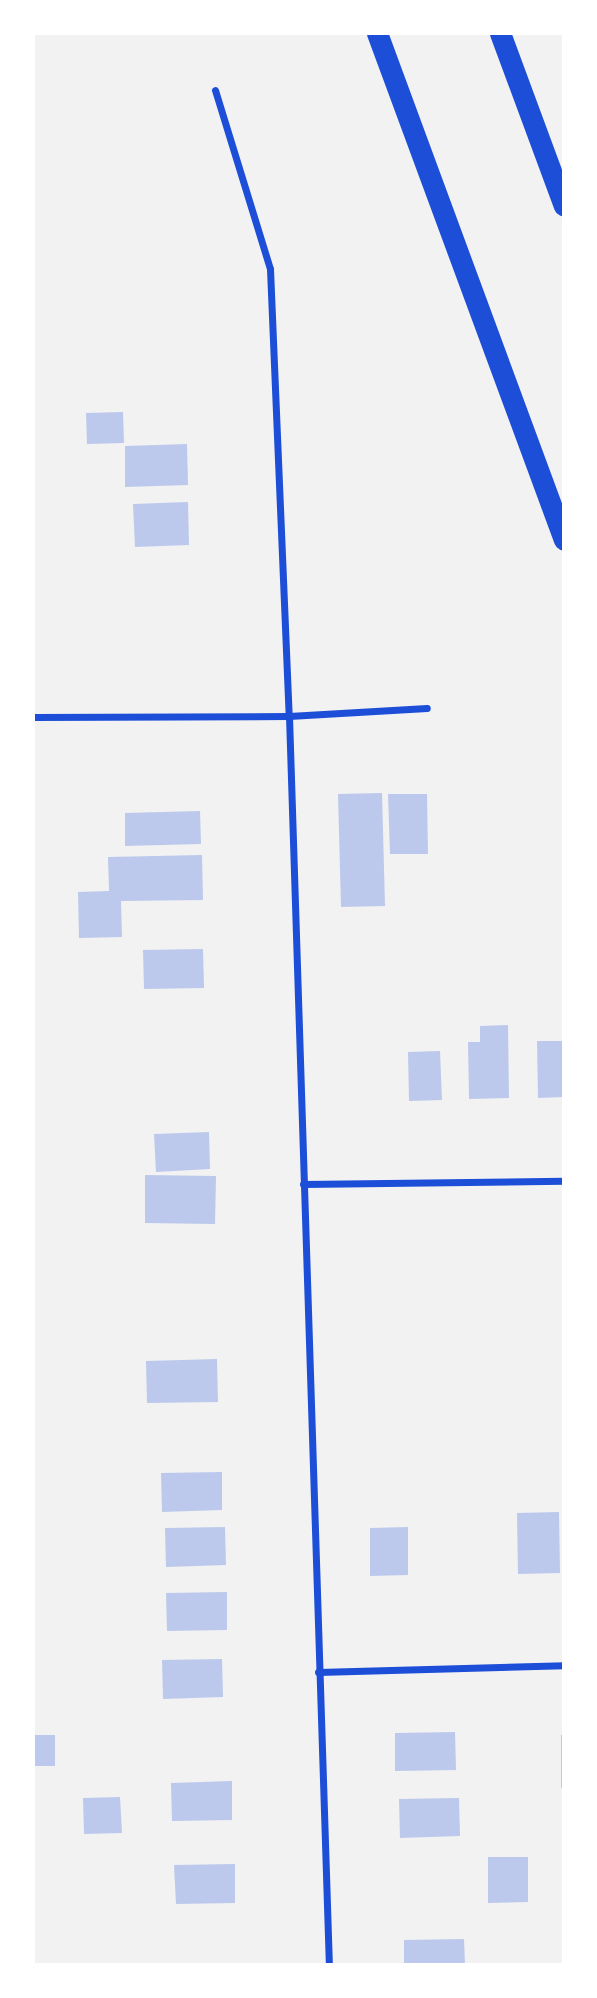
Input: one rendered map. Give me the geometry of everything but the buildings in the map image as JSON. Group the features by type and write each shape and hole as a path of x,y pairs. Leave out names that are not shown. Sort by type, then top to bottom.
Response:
{"highway":[{"path":"377,33 564,540"},
{"path":"500,33 564,206"}],"street":[{"path":"215,90 270,269 289,716 328,1965"},
{"path":"33,717 289,716 427,708"},
{"path":"303,1184 564,1181"},
{"path":"318,1672 564,1665"}]}
